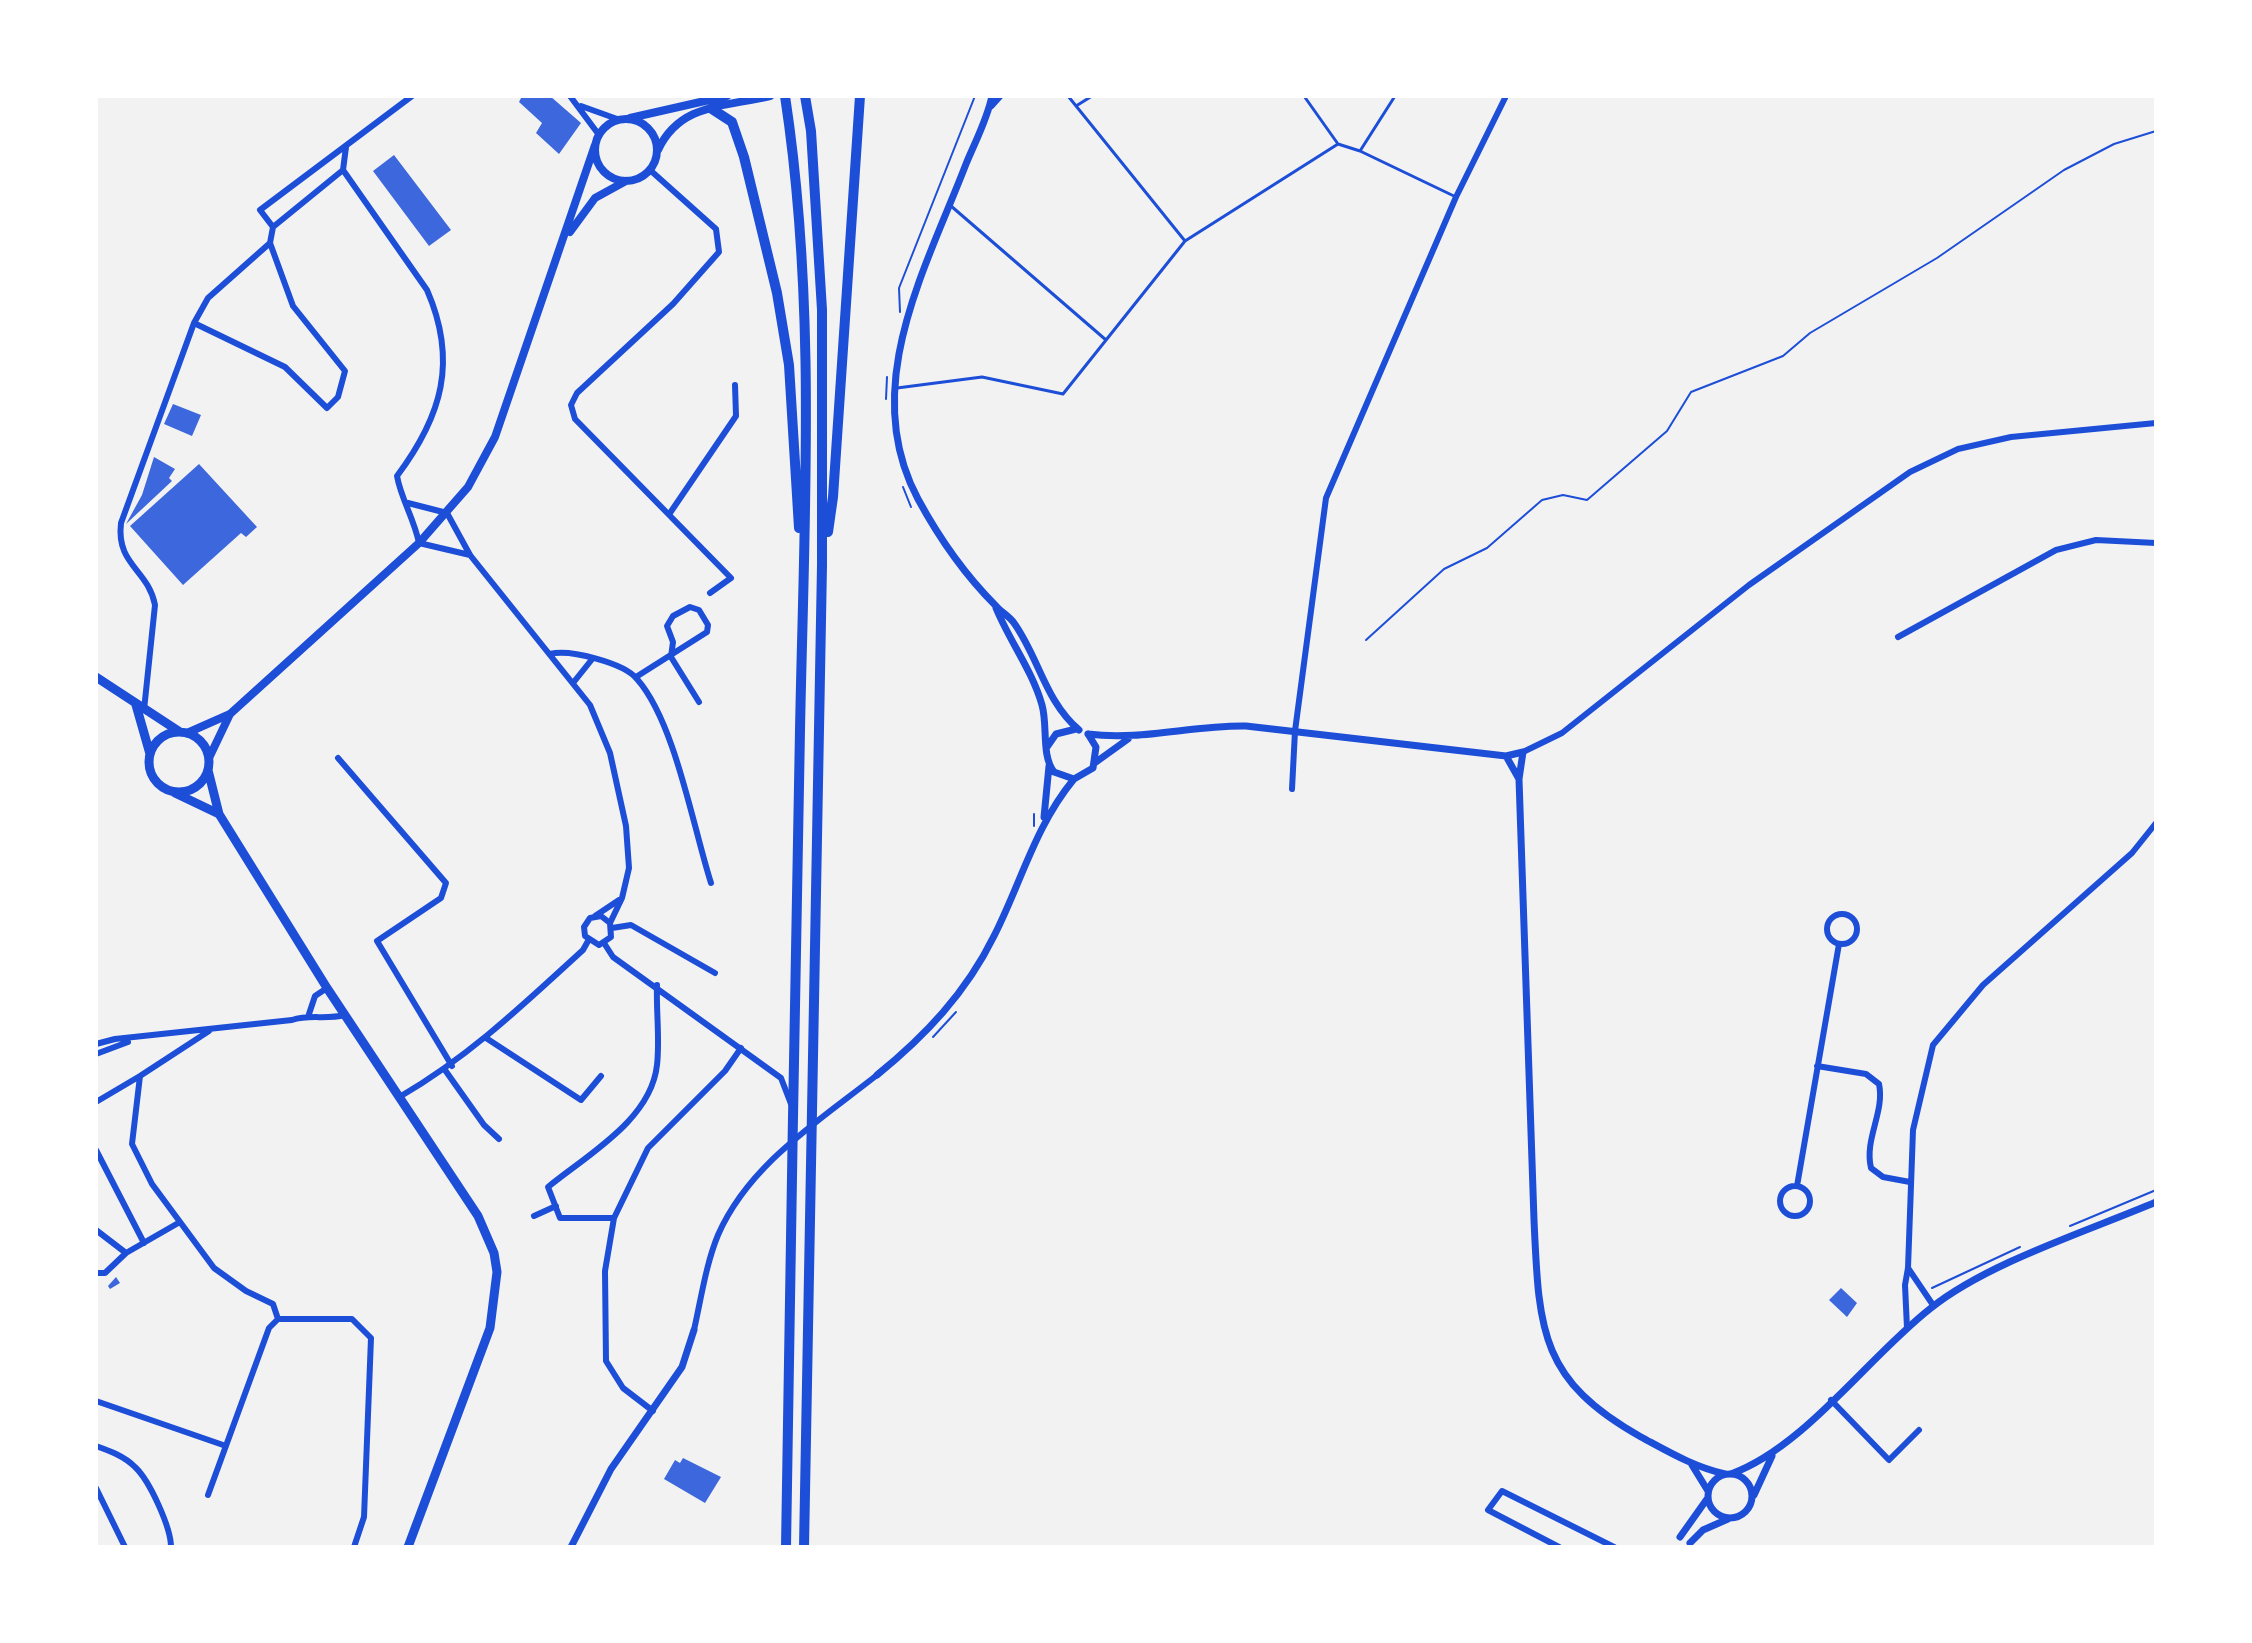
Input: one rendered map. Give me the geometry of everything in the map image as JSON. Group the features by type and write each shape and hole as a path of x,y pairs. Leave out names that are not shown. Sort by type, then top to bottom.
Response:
{"highway":[{"path":"785,96 792,138 804,313 803,565 786,1547"},
{"path":"804,1547 822,565 822,310 811,131 805,96"},
{"path":"822,565 833,497 860,96"},
{"path":"712,101 732,122 777,293 789,365 794,484 803,565"}],"main road":[{"path":"150,754 161,738 230,714 419,543 468,487 495,437 599,135 608,125 623,120 727,96"},
{"path":"565,240 595,198 650,170 668,129 680,119 712,101 754,100 770,96"},
{"path":"623,120 637,121 652,133 657,152"},
{"path":"595,145 599,166 615,180 626,181"},
{"path":"96,677 205,747 209,758"},
{"path":"140,707 153,777 171,791 219,814"},
{"path":"230,714 209,758 208,770 219,814 327,988 478,1216 494,1253 497,1272 490,1328 408,1547"},
{"path":"171,791 194,788 208,770"}],"street":[{"path":"273,227 260,210 412,96"},
{"path":"570,96 581,106 599,135"},
{"path":"992,96 908,313 893,388 898,444 916,495 936,530 996,606 1012,620 1029,647 1055,706 1079,730 1088,734 1130,738 1205,726 1295,731 1506,756 1523,752 1562,733 1749,585 1910,472 1958,449 2011,437 2156,423"},
{"path":"989,108 1000,96"},
{"path":"1292,789 1295,731 1326,498 1456,197 1506,96"},
{"path":"581,106 623,120"},
{"path":"194,323 285,367 327,408 338,397 345,371 293,306 270,243 273,227 343,170 346,147"},
{"path":"343,170 412,264 436,310 444,380 430,428 397,476 400,495 408,503 419,543 470,555"},
{"path":"650,170 716,229 719,252 673,304 577,393 571,405 575,419 731,578 710,593"},
{"path":"140,707 155,605 153,595 122,554 120,532 158,417 194,323 208,298 270,243"},
{"path":"670,513 736,416 735,385"},
{"path":"408,503 447,513 470,555 590,705 610,753 626,826 629,868 611,926 611,937 604,943 588,941"},
{"path":"1898,637 2056,550 2105,539 2156,543"},
{"path":"571,1547 611,1469 682,1367 713,1251 728,1216 772,1160 916,1043 945,1012 994,937 1044,820 1049,766 1037,690 996,606"},
{"path":"636,677 671,657 707,632 708,625 699,610 690,607 673,616 667,626 673,642 671,657 699,702"},
{"path":"550,654 565,651 593,658 636,677 667,731 711,883"},
{"path":"573,683 593,658"},
{"path":"1047,747 1063,730 1079,730"},
{"path":"1088,734 1096,747 1096,762"},
{"path":"1049,766 1060,776 1074,779 1088,774 1096,762 1130,738"},
{"path":"1523,752 1519,779 1535,1236 1537,1281 1548,1339 1572,1387 1587,1403 1692,1465 1728,1474 1749,1484 1753,1497"},
{"path":"1506,756 1519,779"},
{"path":"338,758 446,883 441,898 377,941 452,1066"},
{"path":"1044,820 1074,779"},
{"path":"1907,1328 1905,1285 1910,1182 1926,1061 1940,1033 2002,968 2148,837 2156,823"},
{"path":"2148,837 2156,842"},
{"path":"401,1096 452,1066 486,1038 583,950 588,941 584,927 622,898"},
{"path":"1845,915 1853,920 1856,933 1848,943 1839,944 1828,934 1828,924 1835,916 1845,915"},
{"path":"595,916 611,926 631,925 715,973"},
{"path":"604,943 613,957 657,985 781,1078 803,1133"},
{"path":"1797,1186 1839,944"},
{"path":"614,1218 560,1218 548,1187 639,1111 649,1093 657,1066 657,985"},
{"path":"309,1014 315,996 327,988"},
{"path":"96,1044 292,1020 309,1014 327,1020 345,1015"},
{"path":"96,1102 209,1031"},
{"path":"486,1038 581,1100 601,1076"},
{"path":"96,1054 136,1039"},
{"path":"653,1411 623,1388 606,1361 605,1271 614,1218 648,1148 725,1071 741,1048"},
{"path":"1817,1066 1866,1074 1879,1084 1880,1100 1869,1149 1871,1168 1883,1177 1910,1182"},
{"path":"445,1070 484,1125 499,1139"},
{"path":"140,1076 132,1144 152,1184 214,1268 246,1291 273,1304 278,1319"},
{"path":"96,1150 144,1243"},
{"path":"1797,1186 1805,1190 1809,1203 1801,1214 1792,1215 1784,1210 1780,1201 1787,1188 1797,1186"},
{"path":"1680,1537 1701,1512 1715,1480 1774,1454 1933,1305 1975,1279 2156,1202"},
{"path":"534,1216 556,1206"},
{"path":"96,1273 105,1273 126,1253 180,1222"},
{"path":"96,1230 126,1253"},
{"path":"1908,1268 1933,1305"},
{"path":"208,1495 269,1328 278,1319 352,1319 371,1338 364,1517 354,1547"},
{"path":"1831,1400 1889,1460 1919,1430"},
{"path":"96,1401 226,1446"},
{"path":"96,1446 117,1454 137,1468 171,1534 171,1547"},
{"path":"1690,1543 1703,1530 1742,1515 1774,1454"},
{"path":"1692,1465 1714,1512 1729,1518"},
{"path":"96,1488 125,1547"},
{"path":"1559,1547 1488,1510 1502,1491 1614,1547"}],"lane":[{"path":"1068,96 1185,241"},
{"path":"1076,106 1092,96"},
{"path":"1304,96 1338,144 1360,151 1456,197"},
{"path":"1360,151 1395,96"},
{"path":"893,388 917,388 982,377 1063,394 1185,241 1338,144"},
{"path":"950,206 1106,340"}],"path":[{"path":"900,317 899,288 975,96"},
{"path":"1366,640 1444,569 1487,548 1542,500 1563,495 1587,500 1667,431 1691,392 1736,371 1783,356 1810,333 1937,258 2064,170 2114,144 2156,131"},
{"path":"886,404 887,373"},
{"path":"899,475 915,512"},
{"path":"1035,813 1031,825 1041,829"},
{"path":"926,1043 959,1007"}],"building":[{"path":"522,96 550,96 581,123 559,154 536,133 542,123 519,102"},
{"path":"394,155 451,230 429,246 373,171"},
{"path":"173,404 201,415 192,436 164,424"},
{"path":"154,457 175,469 169,478 172,481 126,524 142,495"},
{"path":"199,464 257,527 246,537 241,533 183,585 130,526"},
{"path":"116,1277 120,1283 110,1289 108,1286"},
{"path":"1841,1288 1857,1303 1847,1317 1829,1300"},
{"path":"683,1458 721,1477 705,1503 664,1479 675,1460 680,1463"}]}
